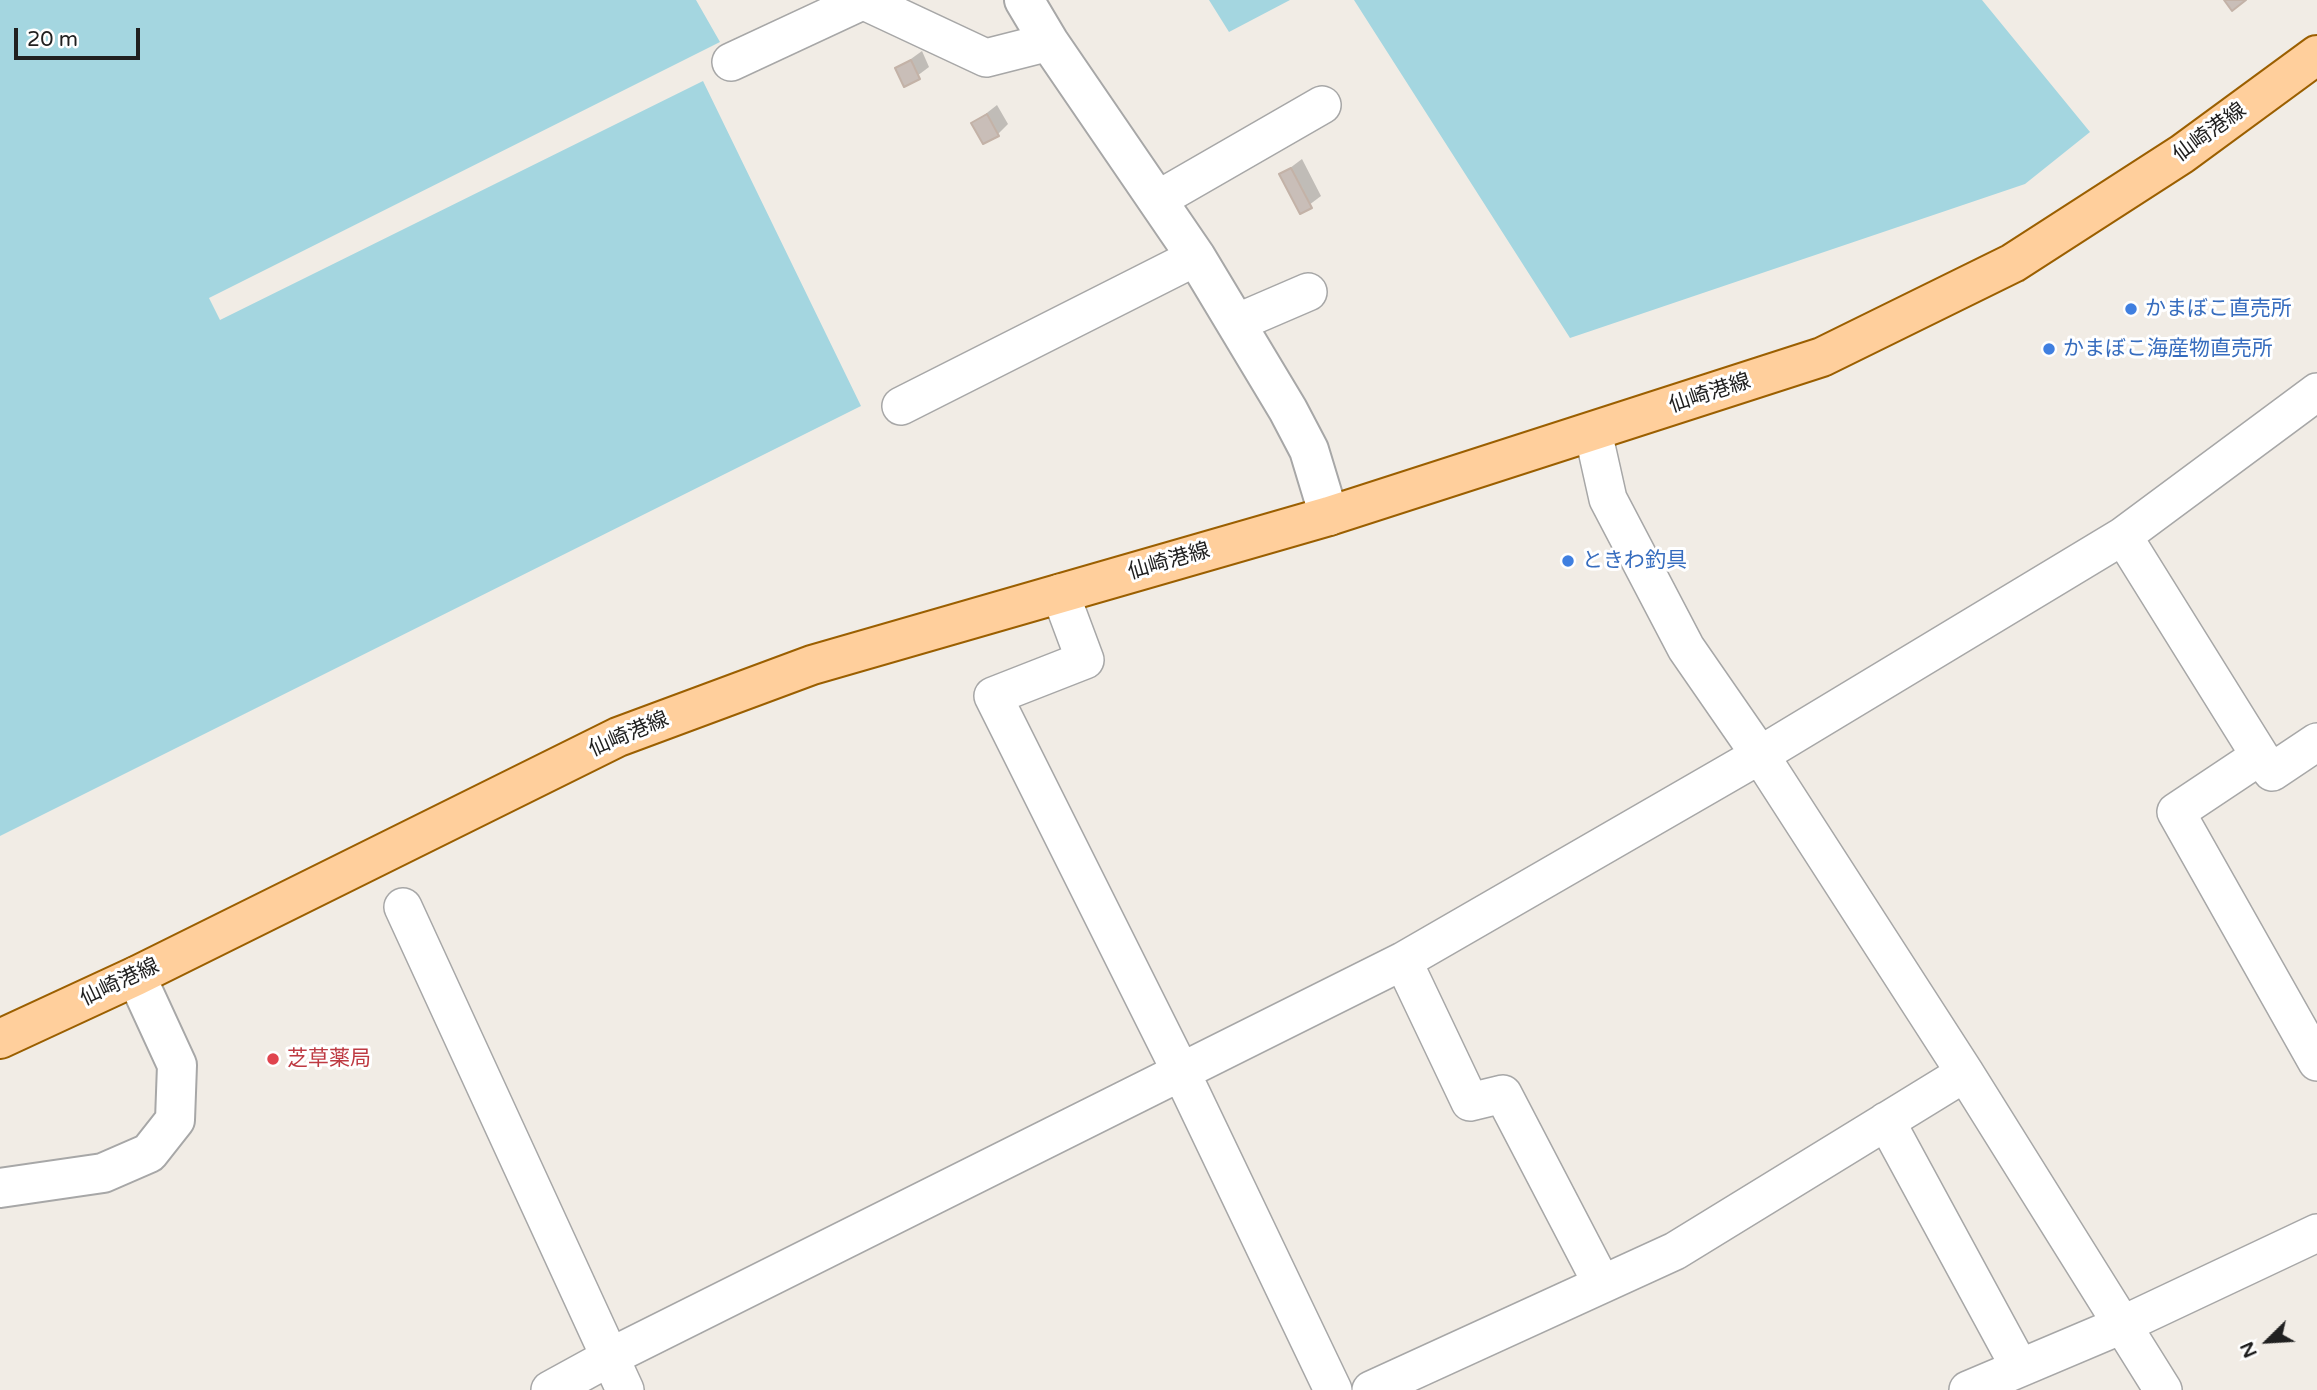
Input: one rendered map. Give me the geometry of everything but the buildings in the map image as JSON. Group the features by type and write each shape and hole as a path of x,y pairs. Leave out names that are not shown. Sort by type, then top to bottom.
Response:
{"main road":[{"name":"仙崎港線","path":"0,1039 136,976 618,737 812,665 1329,516 1822,357 2013,263 2182,154 2317,55"}],"street":[{"path":"731,62 862,0 986,58 1049,42"},
{"path":"1024,0 1049,42 1196,257 1236,323 1309,450 1329,516"},
{"path":"1157,200 1322,105"},
{"path":"901,406 1196,257"},
{"path":"1236,323 1308,292"},
{"path":"550,1390 612,1356 1182,1074 1403,961 1760,755 2123,536 2317,392"},
{"path":"1593,432 1608,499 1686,648 1760,755 1965,1073 2163,1390"},
{"path":"2123,536 2272,772 2317,742"},
{"path":"1060,593 1085,660 993,696 1182,1074 1333,1390"},
{"path":"2260,756 2176,812 2317,1062"},
{"path":"403,907 612,1356 625,1390"},
{"path":"1403,961 1471,1102 1503,1094 1602,1284"},
{"path":"0,1188 103,1173 149,1153 175,1120 177,1065 136,976"},
{"path":"1371,1390 1675,1251 1965,1073"},
{"path":"1886,1121 2020,1368"},
{"path":"1968,1390 2124,1324 2317,1233"}],"water":[{"path":"0,0 696,0 720,42 209,298 220,320 703,81 861,406 0,836"},
{"path":"1209,0 1290,0 1229,32"},
{"path":"1354,0 1982,0 2090,132 2025,184 1570,338"}],"place":[{"name":"かまぼこ直売所","path":"2131,309"},
{"name":"かまぼこ海産物直売所","path":"2049,349"},
{"name":"ときわ釣具","path":"1568,561"},
{"name":"芝草薬局","path":"273,1059"}]}
